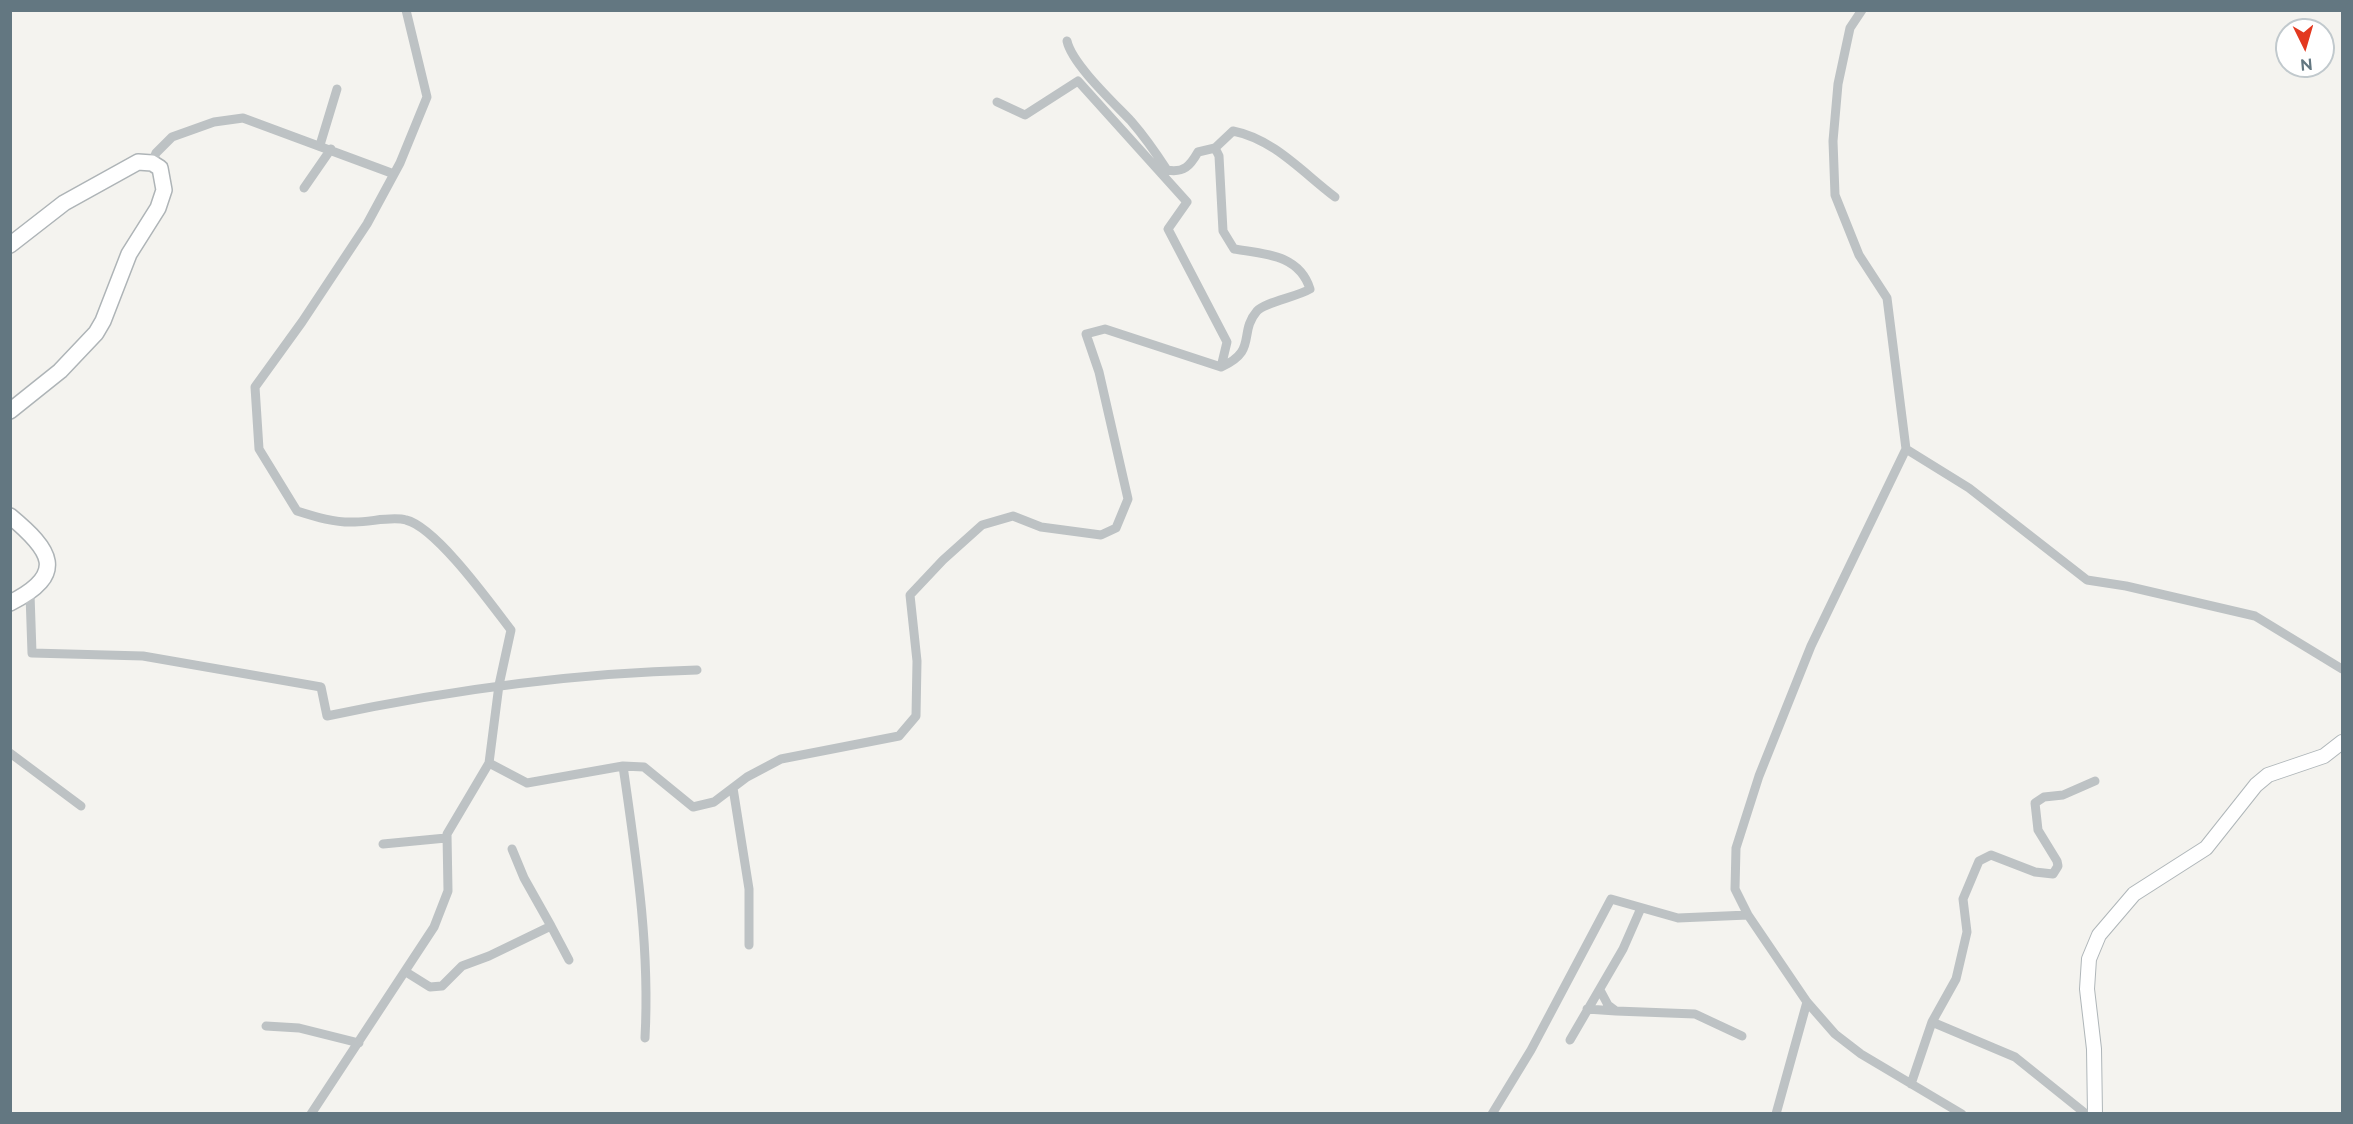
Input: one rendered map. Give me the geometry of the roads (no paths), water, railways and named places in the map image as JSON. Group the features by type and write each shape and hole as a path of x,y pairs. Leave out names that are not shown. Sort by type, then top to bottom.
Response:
{"main road":[{"path":"10,245 64,203 138,162 152,163 160,168 164,190 158,208 129,254 103,321 86,344 60,370 10,411"},
{"path":"10,516 38,540 46,554 48,567 44,577 30,594 10,603"}],"street":[{"path":"311,1113 434,927 448,891 446,838 489,763 499,685 511,630 451,556 427,531 406,520 353,523 323,520 297,511 259,449 255,387 340,267 394,174 427,97 405,10"},
{"path":"1862,10 1850,28 1838,84 1833,141 1835,195 1859,255 1887,298 1906,449 1811,646 1759,776 1736,848 1735,889 1748,915 1807,1002 1847,1045 1962,1113"},
{"path":"1067,41 1068,48 1094,81 1149,142 1167,170 1177,172 1189,167 1198,152 1215,148 1233,131 1250,135 1275,149 1335,197"},
{"path":"997,102 1025,115 1078,81 1187,202 1168,229 1227,342 1221,367"},
{"path":"320,145 337,89"},
{"path":"152,163 156,153 172,137 188,130 234,118 243,118 394,174"},
{"path":"489,763 527,783 623,766 644,767 693,807 714,802 781,759 899,736 916,716 917,661 910,595 943,560 982,525 1013,516 1041,527 1101,535 1116,528 1128,499 1099,372 1086,334 1106,329 1221,367 1237,360 1247,342 1251,321 1259,308 1297,297 1310,289 1306,275 1282,257 1234,249 1223,231 1219,156 1215,148"},
{"path":"304,188 331,149"},
{"path":"1906,449 1969,488 2087,580 2126,586 2255,616 2343,669"},
{"path":"30,594 32,653 143,656 321,687 327,716 400,700 499,685 615,672 697,670"},
{"path":"2095,1113 2094,1049 2087,989 2089,959 2099,935 2134,894 2206,848 2256,785 2268,775 2324,756 2343,741"},
{"path":"10,753 81,806"},
{"path":"623,766 640,887 647,961 645,1038"},
{"path":"1911,1084 1932,1022 1956,979 1967,932 1963,899 1973,870 1983,857 1991,855 2035,872 2053,874 2058,866 2057,861 2038,830 2035,803 2044,797 2080,789 2095,781"},
{"path":"733,788 749,889 748,945"},
{"path":"383,844 446,838"},
{"path":"512,849 524,878 569,960"},
{"path":"1492,1113 1531,1050 1611,899 1678,918 1748,915"},
{"path":"1570,1040 1623,949 1641,908"},
{"path":"406,972 430,987 442,986 462,966 489,956 551,926"},
{"path":"1600,990 1608,1005 1616,1011"},
{"path":"1776,1113 1807,1002"},
{"path":"1587,1009 1695,1014 1742,1036"},
{"path":"1932,1022 2015,1057 2086,1113"},
{"path":"266,1026 299,1028 359,1043"},
{"path":"1938,1113 1944,1104"}]}
